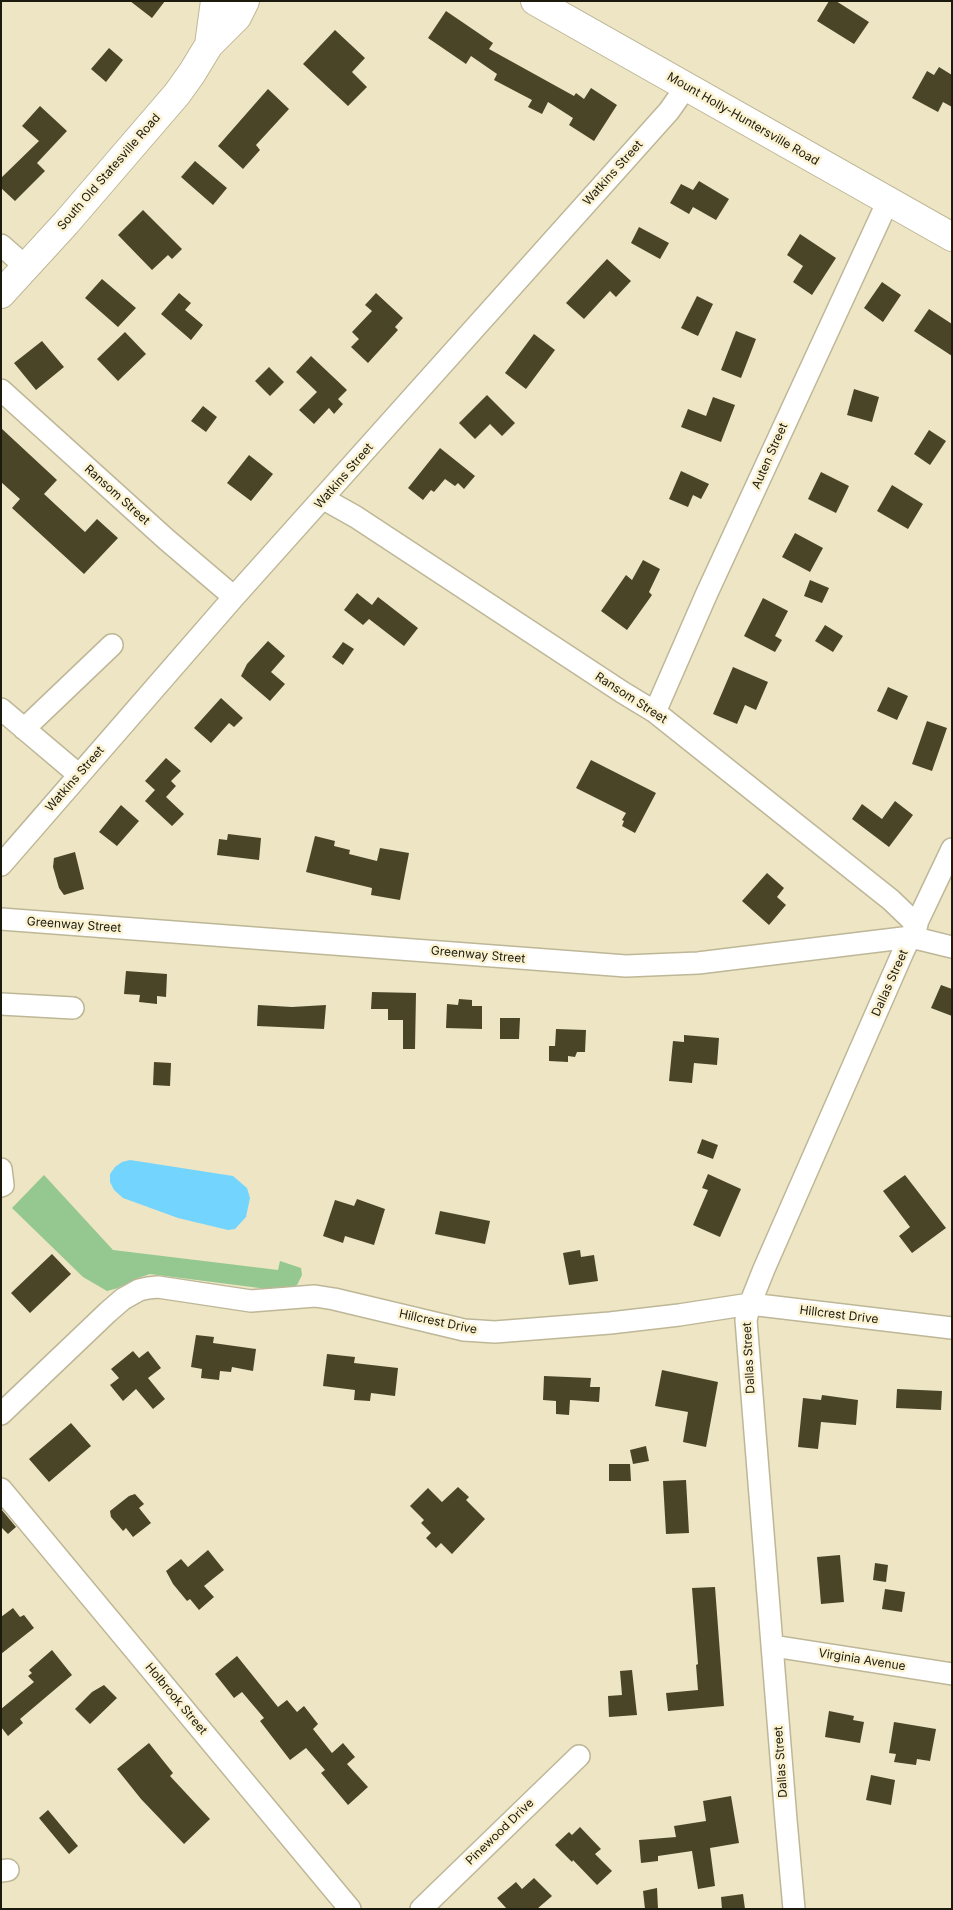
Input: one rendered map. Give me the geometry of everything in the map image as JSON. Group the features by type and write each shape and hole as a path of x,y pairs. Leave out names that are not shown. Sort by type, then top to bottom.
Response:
{"main road":[{"name":"South Old Statesville Road","path":"209,45 215,1"},
{"name":"South Old Statesville Road","path":"1,294 66,223 177,94 209,45 237,17 245,1"},
{"name":"Mount Holly-Huntersville Road","path":"535,1 952,237"}],"street":[{"name":"Watkins Street","path":"1,865 234,598 669,111 686,87"},
{"name":"Auten Street","path":"655,712 711,584 888,201"},
{"path":"1,245 26,267"},
{"name":"Ransom Street","path":"1,390 234,598"},
{"name":"Ransom Street","path":"324,499 356,516 655,712 891,900 914,931"},
{"path":"24,729 112,644"},
{"path":"1,709 79,775"},
{"name":"Dallas Street","path":"794,1909 747,1351 746,1320 750,1304 952,848"},
{"name":"Greenway Street","path":"1,919 626,966 698,963 914,931 952,947"},
{"path":"1,1004 74,1008"},
{"path":"1,1169 3,1184 1,1186"},
{"name":"Hillcrest Drive","path":"1,1414 123,1299 139,1290 158,1287 251,1300 315,1296 464,1330 495,1332 679,1316 750,1304 952,1328"},
{"name":"Holbrook Street","path":"1,1489 350,1909"},
{"name":"Virginia Avenue","path":"773,1646 952,1674"},
{"name":"Pinewood Drive","path":"420,1909 580,1756"}],"green space":[{"path":"44,1175 113,1250 278,1270 280,1261 301,1268 302,1275 297,1285 283,1291 150,1274 107,1291 83,1277 12,1208"}],"water":[{"path":"130,1160 233,1176 247,1188 250,1198 246,1217 235,1229 228,1230 178,1218 123,1198 114,1190 110,1182 110,1174 122,1162"}],"building":[{"path":"130,1 165,1 152,18"},
{"path":"829,1 836,1 869,22 854,44 817,21"},
{"path":"446,11 493,43 489,49 574,96 576,93 584,99 591,88 617,105 594,141 569,125 573,118 548,102 542,114 528,107 532,100 494,80 497,74 471,56 466,64 428,38"},
{"path":"335,30 365,58 352,72 367,87 348,106 303,64"},
{"path":"109,48 123,60 106,82 91,69"},
{"path":"939,67 952,75 952,107 943,102 938,112 912,98 927,71 934,75"},
{"path":"268,89 289,109 256,145 260,150 243,169 218,146"},
{"path":"40,106 67,131 37,163 45,171 15,201 1,188 1,178 39,141 22,126"},
{"path":"195,161 227,188 213,205 181,177"},
{"path":"699,181 729,199 716,220 693,207 689,214 670,203 681,184 693,190"},
{"path":"143,210 182,249 172,259 168,255 152,270 118,235"},
{"path":"639,227 669,243 660,259 631,243"},
{"path":"800,234 836,258 812,295 793,282 803,266 787,255"},
{"path":"607,259 631,281 616,297 610,291 584,319 566,303"},
{"path":"102,279 136,308 118,327 85,298"},
{"path":"882,282 901,295 883,322 864,308"},
{"path":"179,293 191,303 185,310 203,325 191,340 161,314"},
{"path":"376,293 403,318 395,327 398,330 368,363 351,347 359,339 352,332 372,311 365,305"},
{"path":"697,296 713,304 698,336 681,328"},
{"path":"929,309 952,324 952,356 914,331"},
{"path":"736,331 756,339 741,378 721,370"},
{"path":"125,332 146,354 118,381 97,359"},
{"path":"534,334 555,350 526,389 505,373"},
{"path":"42,341 64,367 36,390 14,363"},
{"path":"311,356 347,390 338,399 343,404 334,414 329,408 314,424 299,410 317,392 296,372"},
{"path":"269,367 284,382 270,396 255,381"},
{"path":"854,389 879,397 872,422 847,415"},
{"path":"487,395 515,423 502,436 490,424 475,439 459,423"},
{"path":"713,397 735,405 721,442 681,427 688,409 706,416"},
{"path":"203,406 217,417 206,432 191,421"},
{"path":"1,428 57,480 44,494 85,532 97,519 118,538 84,574 12,508 20,499 1,482"},
{"path":"929,430 946,441 930,465 914,454"},
{"path":"440,448 475,476 464,489 458,483 455,486 445,479 434,492 431,490 423,500 408,488"},
{"path":"249,455 273,474 251,501 227,483"},
{"path":"681,471 709,484 701,499 693,495 688,507 669,499"},
{"path":"821,472 849,486 836,513 808,499"},
{"path":"892,485 923,504 908,529 877,511"},
{"path":"795,533 823,548 810,572 782,557"},
{"path":"643,560 660,569 649,592 652,595 627,630 601,611 626,575 632,580"},
{"path":"810,580 829,588 822,603 804,596"},
{"path":"357,593 372,605 378,597 418,628 404,646 369,619 363,625 344,610"},
{"path":"763,598 788,611 775,636 782,640 775,652 744,636"},
{"path":"825,625 843,636 833,652 815,641"},
{"path":"268,641 285,656 271,672 285,684 270,701 241,676 247,664"},
{"path":"343,642 354,649 343,665 332,657"},
{"path":"733,667 768,682 756,710 745,705 737,724 713,714"},
{"path":"888,687 908,696 897,720 877,711"},
{"path":"221,698 243,718 234,727 229,723 211,743 194,728"},
{"path":"927,721 947,728 932,771 912,764"},
{"path":"166,758 181,771 171,781 176,786 166,797 184,814 172,826 145,801 155,790 145,781"},
{"path":"591,760 656,793 635,833 622,826 624,821 622,820 626,813 576,788"},
{"path":"895,801 913,815 889,847 852,819 862,804 882,819"},
{"path":"121,805 139,821 117,846 99,832"},
{"path":"228,834 261,838 259,860 217,855 219,839 227,840"},
{"path":"315,836 335,841 334,846 350,850 349,854 377,861 380,848 409,853 400,900 371,895 372,888 306,872"},
{"path":"75,852 84,889 64,895 59,888 53,867 54,858"},
{"path":"767,873 784,888 777,897 786,905 769,925 742,901"},
{"path":"126,971 167,974 166,997 157,996 157,1004 139,1002 140,995 124,994"},
{"path":"941,985 952,989 952,1016 931,1008"},
{"path":"372,992 416,993 415,1049 403,1049 403,1020 388,1020 388,1009 371,1009"},
{"path":"459,999 472,1000 472,1006 482,1006 482,1029 446,1028 447,1004 458,1005"},
{"path":"258,1005 292,1007 326,1005 324,1029 257,1026"},
{"path":"500,1018 520,1018 519,1039 500,1039"},
{"path":"556,1029 586,1030 585,1052 577,1052 575,1057 568,1056 568,1062 549,1061 549,1046 555,1046"},
{"path":"684,1035 719,1038 717,1065 694,1063 692,1083 669,1081 673,1041 684,1042"},
{"path":"154,1062 171,1063 170,1086 153,1085"},
{"path":"702,1139 718,1145 713,1159 697,1153"},
{"path":"708,1174 741,1189 720,1237 693,1225 708,1190 702,1188"},
{"path":"905,1175 946,1228 912,1253 899,1236 910,1227 883,1191"},
{"path":"357,1199 385,1209 374,1245 345,1236 343,1243 323,1236 335,1200 354,1206"},
{"path":"440,1211 490,1221 485,1244 435,1234"},
{"path":"580,1250 581,1257 594,1255 598,1281 569,1285 563,1253"},
{"path":"52,1254 71,1274 30,1313 11,1293"},
{"path":"196,1335 214,1337 213,1343 256,1349 253,1371 232,1367 231,1372 220,1371 219,1380 201,1378 202,1369 191,1367"},
{"path":"133,1351 139,1358 148,1351 161,1368 148,1378 165,1399 153,1409 136,1389 123,1401 110,1385 119,1378 111,1369"},
{"path":"327,1354 355,1357 354,1363 398,1368 395,1396 371,1393 370,1401 354,1400 355,1390 323,1386"},
{"path":"662,1370 718,1382 706,1447 683,1442 688,1412 655,1406"},
{"path":"544,1376 591,1378 590,1387 600,1387 599,1402 570,1400 569,1415 556,1414 556,1401 543,1400"},
{"path":"897,1389 942,1391 941,1410 896,1408"},
{"path":"822,1395 858,1400 856,1425 821,1422 818,1449 798,1447 803,1398 821,1400"},
{"path":"71,1423 91,1446 49,1482 29,1459"},
{"path":"646,1446 649,1461 633,1464 630,1450"},
{"path":"609,1464 630,1464 631,1481 609,1481"},
{"path":"686,1480 689,1533 666,1534 663,1481"},
{"path":"458,1487 469,1497 466,1500 485,1519 452,1554 441,1543 436,1548 426,1538 431,1533 421,1523 424,1520 410,1506 428,1488 442,1502"},
{"path":"135,1494 144,1504 139,1508 151,1523 133,1537 126,1528 123,1531 111,1517 110,1511 129,1496"},
{"path":"1,1509 16,1527 8,1534 1,1527"},
{"path":"208,1550 224,1570 204,1586 214,1597 199,1610 190,1599 187,1601 173,1584 166,1571 181,1559 188,1567"},
{"path":"840,1555 844,1602 821,1604 817,1557"},
{"path":"875,1563 888,1565 886,1582 873,1580"},
{"path":"715,1587 724,1706 668,1711 666,1693 698,1690 696,1665 698,1664 692,1588"},
{"path":"885,1589 905,1592 902,1612 882,1609"},
{"path":"13,1608 20,1617 24,1615 34,1628 1,1654 1,1617"},
{"path":"52,1650 72,1675 20,1719 23,1723 8,1736 1,1727 1,1709 34,1682 28,1676 32,1673 29,1670"},
{"path":"237,1656 278,1707 287,1700 297,1712 304,1706 318,1724 313,1729 332,1753 343,1743 355,1757 347,1764 368,1787 348,1805 321,1773 325,1770 306,1748 290,1760 260,1721 264,1718 242,1692 234,1698 215,1674"},
{"path":"632,1670 637,1715 609,1717 608,1696 622,1695 620,1671"},
{"path":"104,1685 117,1698 90,1724 75,1709 92,1692"},
{"path":"829,1711 854,1716 853,1720 864,1722 860,1743 825,1737"},
{"path":"894,1722 936,1729 930,1761 917,1759 916,1765 894,1762 896,1754 889,1753"},
{"path":"149,1743 173,1773 170,1776 210,1819 184,1844 141,1799 117,1769"},
{"path":"871,1775 895,1780 891,1805 866,1800"},
{"path":"731,1796 739,1843 710,1848 715,1886 698,1889 692,1851 658,1856 658,1861 641,1863 639,1840 676,1837 674,1826 706,1821 703,1801"},
{"path":"48,1810 78,1846 69,1854 39,1818"},
{"path":"580,1827 601,1849 595,1854 612,1871 597,1885 573,1860 572,1862 555,1845 569,1832 572,1835"},
{"path":"534,1878 552,1896 537,1909 507,1909 497,1898 516,1882 522,1889"},
{"path":"657,1888 658,1909 645,1909 643,1891"},
{"path":"743,1894 745,1909 722,1909 721,1897"}]}
